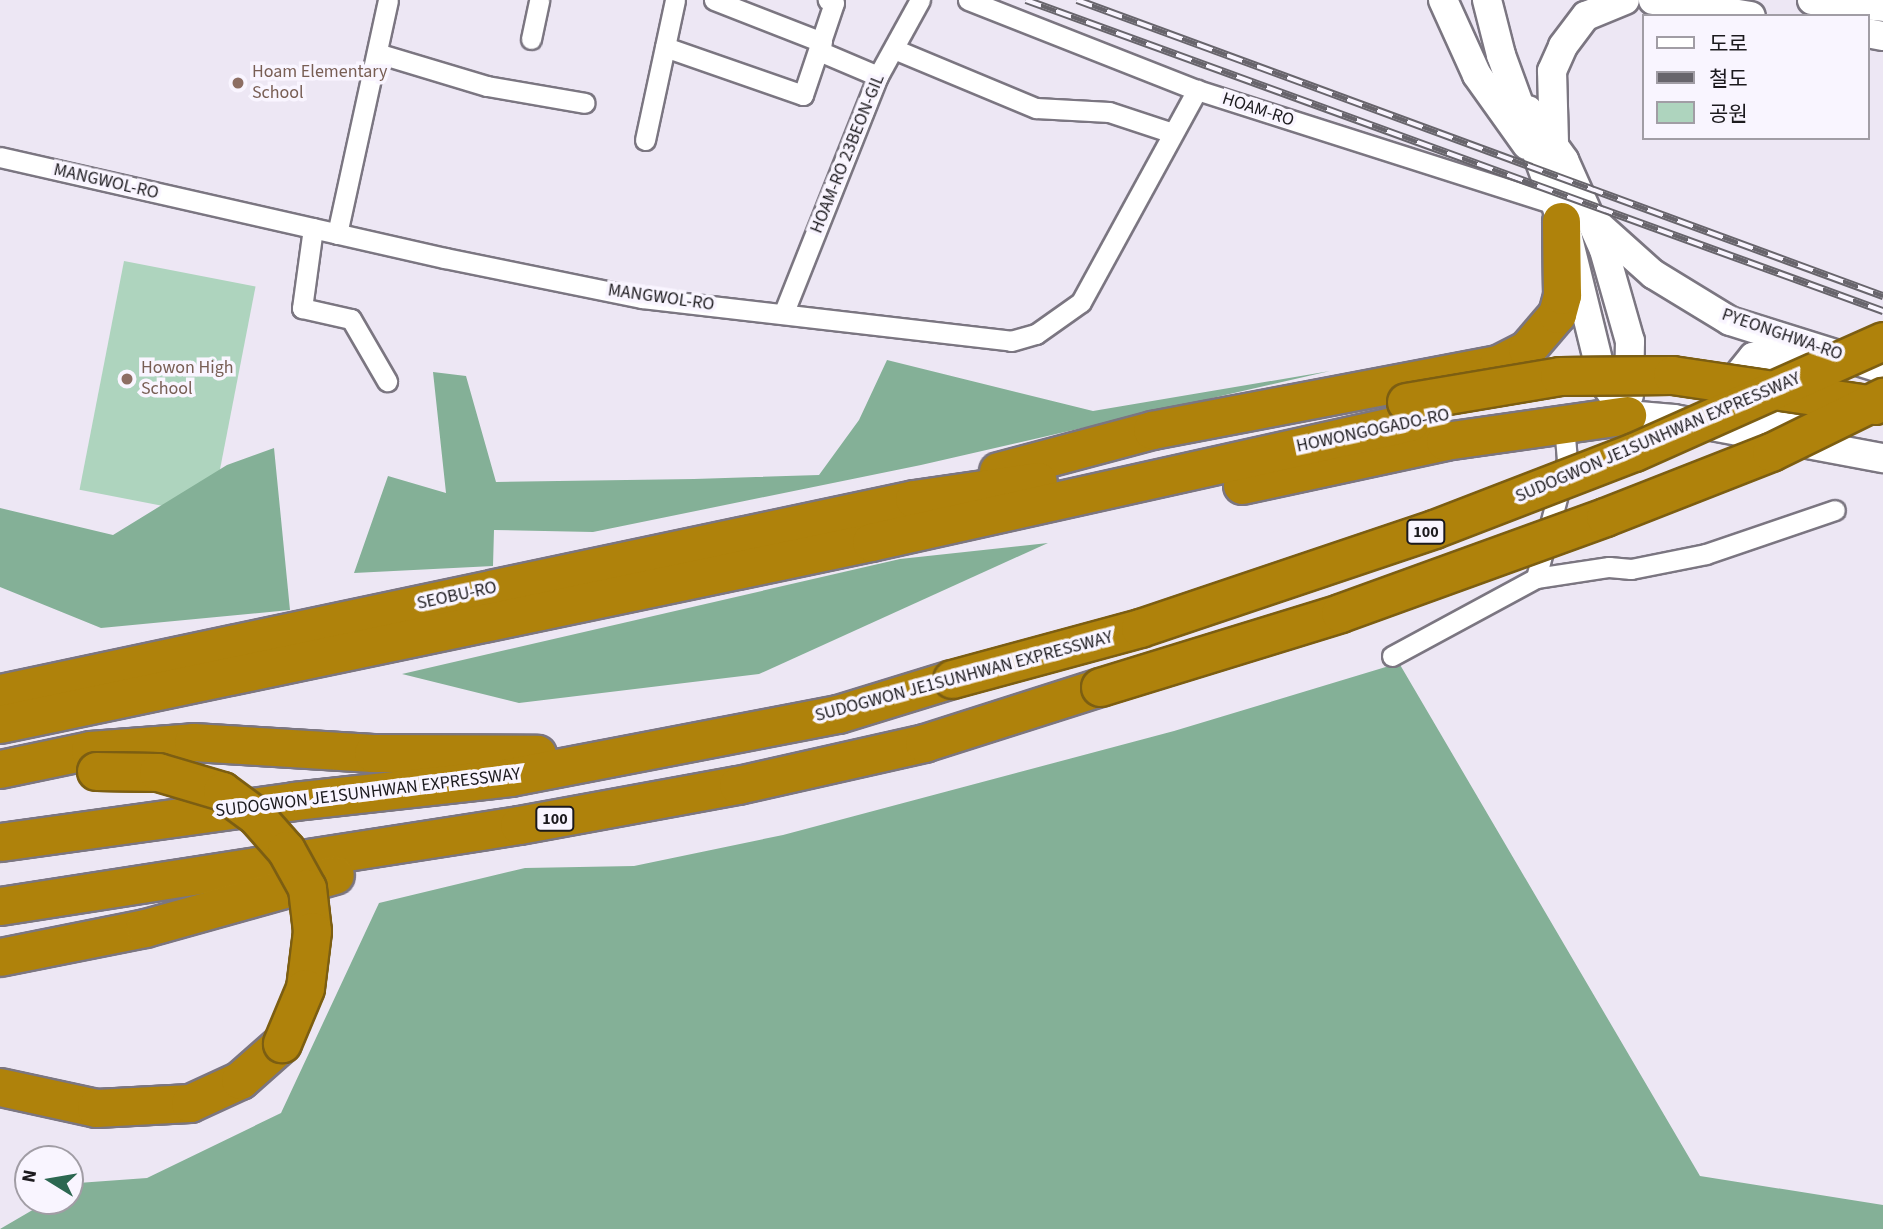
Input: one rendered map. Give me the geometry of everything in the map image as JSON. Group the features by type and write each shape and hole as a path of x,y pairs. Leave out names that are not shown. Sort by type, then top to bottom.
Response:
{"highway":[{"path":"914,499 1025,462 1152,430 1498,365 1527,349 1557,314 1562,295 1569,223"},
{"name":"SUDOGWON JE1SUNHWAN EXPRESSWAY","path":"0,842 294,800 410,791 632,755 838,714 952,679 1140,628 1434,530 1634,452 1883,341"},
{"path":"1498,365 1510,375 1519,409 1514,422 1500,433"},
{"name":"HOWONGOGADO-RO","path":"871,542 1559,376 1672,375 1883,406"},
{"name":"HOWONGOGADO-RO","path":"914,499 1035,481 1408,412 1557,398 1622,396 1811,412 1883,426"},
{"name":"100","path":"0,906 519,825 871,755 1292,629 1543,540 1771,452 1883,397"},
{"path":"871,542 977,532 1147,505 1500,433 1627,415"},
{"name":"SEOBU-RO","path":"0,693 914,499"},
{"name":"SEOBU-RO","path":"0,724 871,542"},
{"path":"2,783 90,750 193,742 373,753 632,755"},
{"path":"0,1087 96,1108 190,1103 240,1080 282,1043 305,988 312,931 306,888 286,850 256,816 222,791 158,772 96,771 2,783"},
{"path":"0,957 145,928 519,825"}],"main road":[{"path":"1443,0 1477,75 1546,150"},
{"name":"PYEONGHWA-RO","path":"1487,0 1502,55 1546,150 1569,223 1603,381 1627,415"},
{"path":"1546,150 1552,71 1563,46 1586,16 1625,0"},
{"path":"1653,0 1739,14"},
{"path":"1812,0 1883,7"},
{"path":"1569,223 1590,279 1598,277 1604,266 1604,250"},
{"name":"PYEONGHWA-RO","path":"1569,223 1604,250 1633,354 1627,415"},
{"name":"PYEONGHWA-RO","path":"1569,223 1730,321 1883,369"},
{"path":"1815,445 1790,424 1740,408 1735,394 1737,377 1753,357 1827,351"},
{"path":"1627,415 1883,458"}],"street":[{"path":"337,234 388,0"},
{"path":"531,39 539,0"},
{"path":"645,140 675,0"},
{"path":"714,0 821,47 878,76"},
{"path":"664,47 803,95 834,3 828,0"},
{"name":"HOAM-RO 23BEON-GIL","path":"784,312 878,76 920,0"},
{"name":"HOAM-RO","path":"968,0 1197,90 1569,223"},
{"path":"894,48 1036,108 1109,112 1173,133"},
{"path":"377,53 487,86 585,103"},
{"name":"MANGWOL-RO","path":"0,157 337,234 642,298 784,312 988,341 1036,334 1081,302 1197,90"},
{"path":"313,228 302,309 351,319 387,381"},
{"path":"1536,578 1567,460 1564,424"},
{"path":"1392,656 1536,578 1609,567 1631,569 1706,554 1835,510"}],"green space":[{"path":"124,261 256,287 211,515 80,490"},
{"path":"887,360 1093,411 1330,371 921,465 593,532 494,530 493,566 354,573 388,476 446,493 433,372 466,376 496,482 694,479 819,475 859,420"},
{"path":"274,448 290,610 101,628 0,587 0,508 113,535 227,465"},
{"path":"1048,543 759,674 519,703 402,674 900,559"},
{"path":"1399,663 1700,1176 1883,1205 1883,1229 0,1229 24,1215 84,1215 84,1183 147,1178 281,1113 379,903 525,868 634,866 783,835 1174,731"}],"railway":[{"path":"1026,0 1883,311"},
{"path":"1077,0 1883,296"}],"place":[{"name":"Hoam Elementary School","path":"238,83"},
{"name":"Howon High School","path":"127,379"}]}
